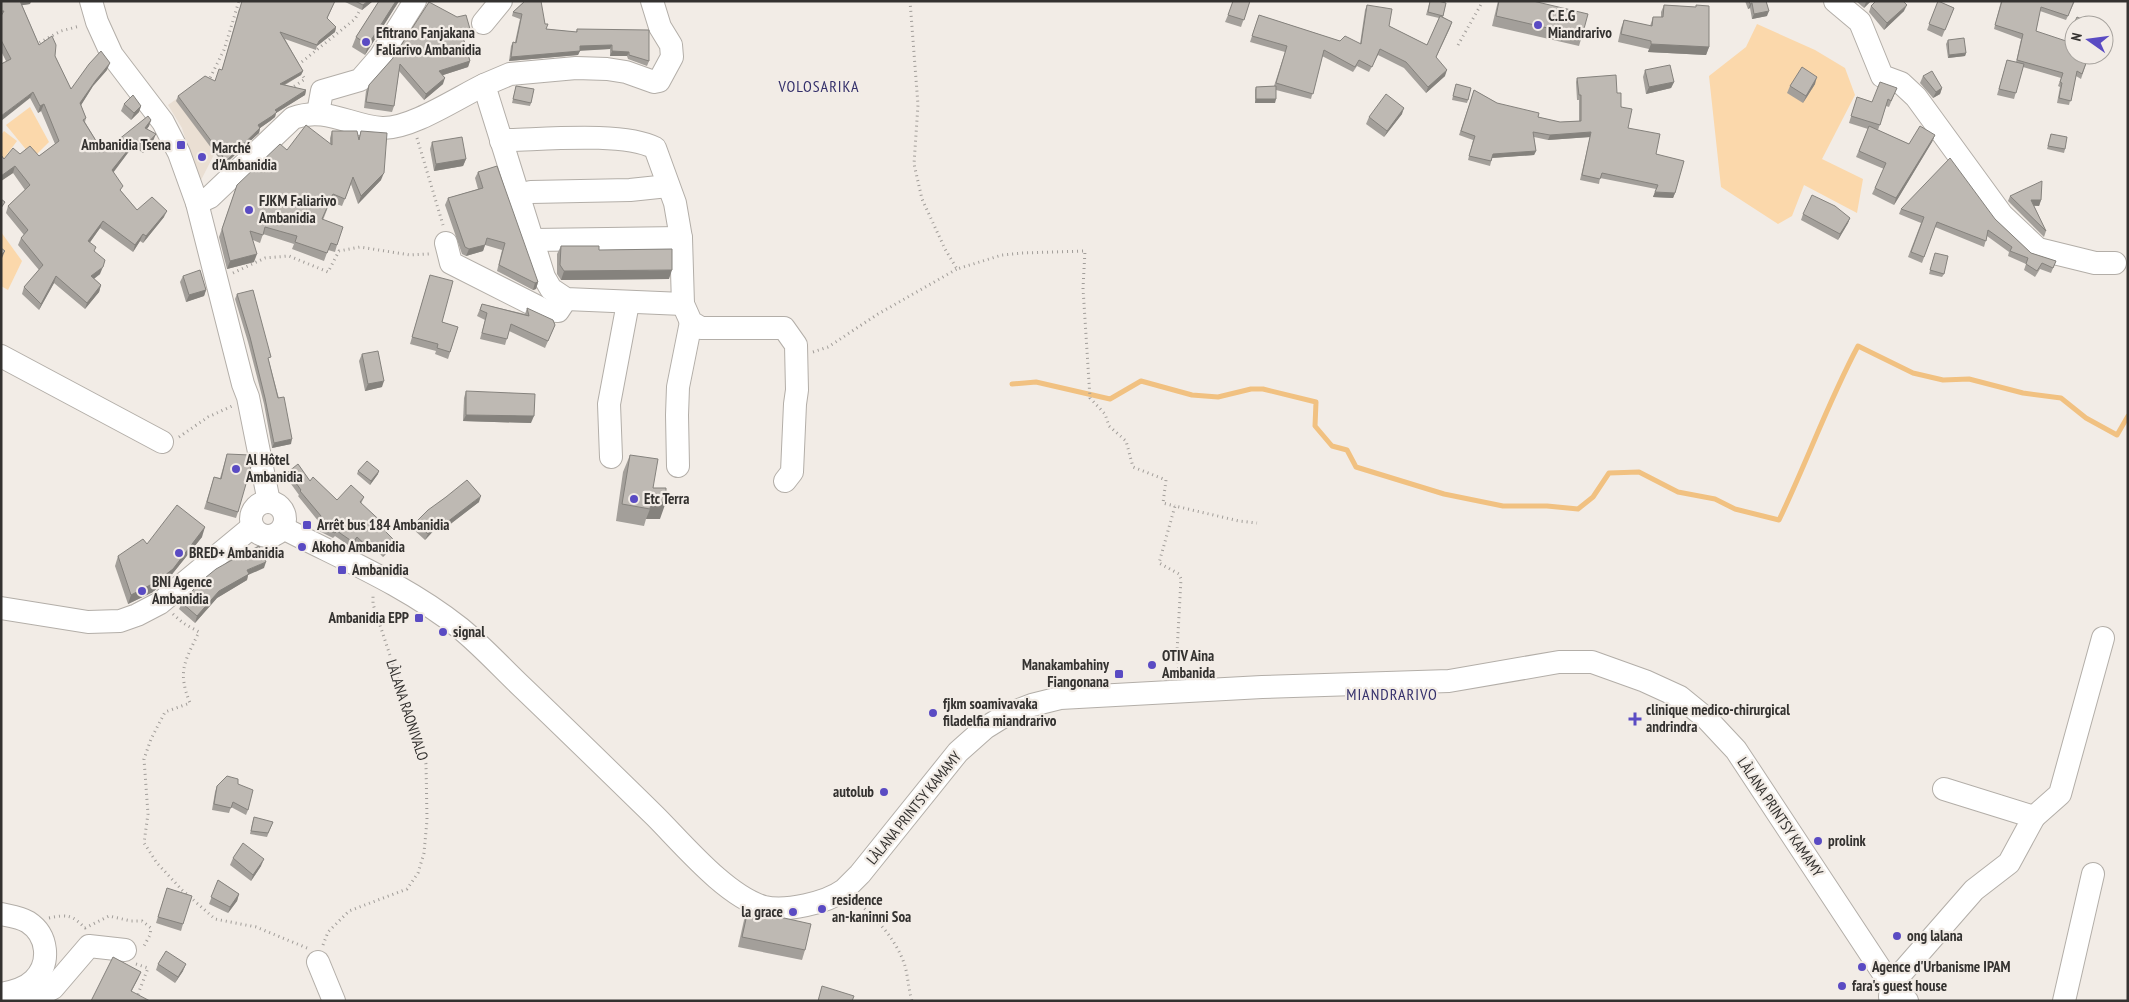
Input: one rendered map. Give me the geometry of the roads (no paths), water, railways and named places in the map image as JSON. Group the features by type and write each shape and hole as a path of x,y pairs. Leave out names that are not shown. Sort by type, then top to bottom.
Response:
{"street":[{"path":"318,113 322,91 360,80 380,57 415,1"},
{"path":"483,23 501,1"},
{"path":"197,203 210,197 293,118 304,114 318,113 382,128 400,126 412,122 484,85 510,74 576,68 617,70 654,82 659,81 672,57 671,45 660,27 652,1"},
{"path":"1835,1 1860,22 1882,76 1901,83 1916,98 2002,215 2038,249 2095,263 2115,263"},
{"path":"94,12 112,55 163,122 179,152 197,203 243,384 248,397 269,502"},
{"path":"484,85 544,277 551,290 566,299 628,303 687,313 701,328 784,328 796,345 797,390 792,472 785,481"},
{"path":"501,141 600,139 644,142 655,148 675,204 681,238 687,313 676,415 678,466"},
{"path":"518,195 530,192 630,190 668,186"},
{"path":"533,240 681,238"},
{"path":"442,249 451,263 544,310 558,310 566,299"},
{"path":"611,457 609,404 628,303"},
{"path":"1,356 162,442"},
{"path":"269,502 282,509 285,516 283,528 275,535 270,536 261,535 252,527 251,520 254,508 261,503 269,502"},
{"path":"1,608 88,622 120,621 137,615 160,602 252,527"},
{"name":"LÀLANA PRINTSY KAMAMY","path":"283,528 356,566 374,573 422,600 461,629 594,756 717,878 744,897 764,907 786,909 825,899 843,890 860,874 958,752 985,728 1006,715 1060,698 1182,691 1449,681 1560,662 1592,662 1645,681 1680,697 1707,719 1736,750 1890,993 1907,1001"},
{"path":"1890,993 1974,890 2009,863 2034,817 2060,794 2103,638"},
{"path":"1944,789 2034,817"},
{"path":"2064,1001 2093,874"},
{"path":"1,914 25,920 33,926 40,935 45,954 44,964 34,980 24,987 1,994"},
{"path":"29,1001 53,988 89,946 132,958"},
{"path":"318,962 334,1001"}],"waterway":[{"path":"1012,384 1036,382 1110,399 1141,381 1192,395 1218,397 1251,389 1263,389 1316,402 1315,426 1332,446 1347,450 1356,467 1444,494 1503,506 1547,506 1578,509 1593,497 1609,473 1639,472 1678,492 1715,499 1735,509 1779,520 1858,346 1913,373 1943,380 1969,379 2023,393 2061,398 2086,418 2117,435 2128,416"}],"place":[{"name":"C.E.G Miandrarivo","path":"1538,25"},
{"name":"Efitrano Fanjakana Faliarivo Ambanidia","path":"366,42"},
{"name":"Ambanidia Tsena","path":"181,145"},
{"name":"Marché d'Ambanidia","path":"202,157"},
{"name":"FJKM Faliarivo Ambanidia","path":"249,210"},
{"name":"Al Hôtel Ambanidia","path":"236,469"},
{"name":"Etc Terra","path":"634,499"},
{"name":"Arrêt bus 184 Ambanidia","path":"307,525"},
{"name":"Akoho Ambanidia","path":"302,547"},
{"name":"BRED+ Ambanidia","path":"179,553"},
{"name":"Ambanidia","path":"342,570"},
{"name":"BNI Agence Ambanidia","path":"142,591"},
{"name":"Ambanidia EPP","path":"419,618"},
{"name":"signal","path":"443,632"},
{"name":"OTIV Aina Ambanida","path":"1152,665"},
{"name":"Manakambahiny Fiangonana","path":"1119,674"},
{"name":"fjkm soamivavaka filadelfia miandrarivo","path":"933,713"},
{"name":"clinique medico-chirurgical andrindra","path":"1635,719"},
{"name":"autolub","path":"884,792"},
{"name":"prolink","path":"1818,841"},
{"name":"residence an-kaninni Soa","path":"822,909"},
{"name":"la grace","path":"793,912"},
{"name":"ong lalana","path":"1897,936"},
{"name":"Agence d'Urbanisme IPAM","path":"1862,967"},
{"name":"fara's guest house","path":"1842,986"}],"district":[{"name":"VOLOSARIKA","path":"819,86"},
{"name":"MIANDRARIVO","path":"1392,694"}]}
